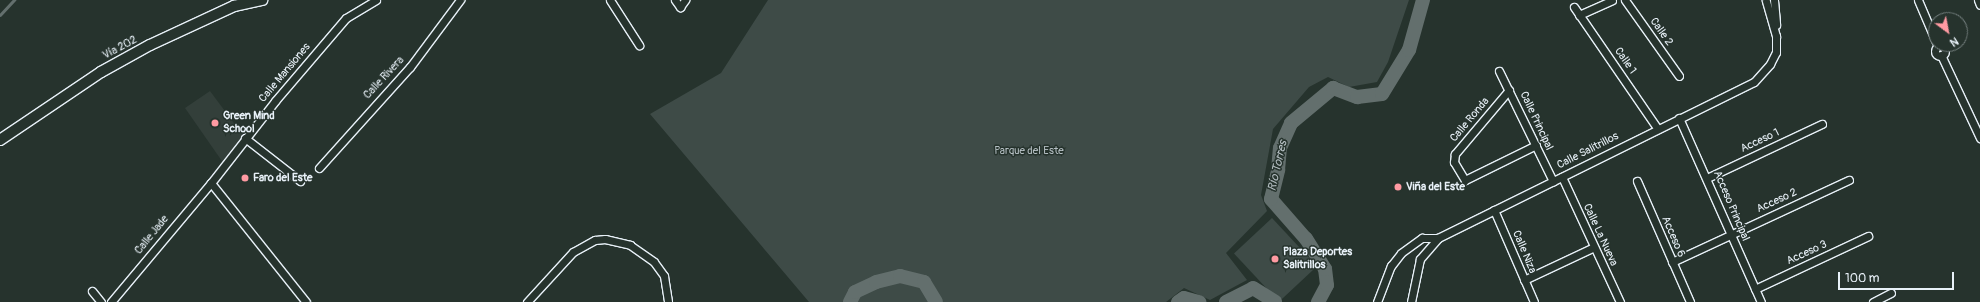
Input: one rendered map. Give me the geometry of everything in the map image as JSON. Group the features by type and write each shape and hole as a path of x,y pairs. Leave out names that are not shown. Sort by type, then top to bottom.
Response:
{"main road":[{"name":"Vía 202","path":"0,140 101,72 138,52 234,6 262,0"}],"street":[{"name":"Calle Mansiones","path":"211,183 245,138 346,18 376,0"},
{"name":"Calle Rivera","path":"319,168 410,67 460,0"},
{"path":"610,0 639,45"},
{"path":"675,0 680,7 685,0"},
{"path":"1579,15 1612,0"},
{"name":"Calle 2","path":"1626,0 1679,76"},
{"name":"Calle Salitrillos","path":"1377,302 1382,283 1400,253 1422,238 1438,238 1742,88 1763,74 1776,52 1776,36 1766,0"},
{"path":"1774,0 1776,36"},
{"path":"1918,0 1928,23"},
{"path":"1978,0 1980,5"},
{"name":"Calle 1","path":"1574,7 1658,129"},
{"path":"1943,52 1942,55 1980,138"},
{"name":"Calle Principal","path":"1499,71 1553,181"},
{"name":"Calle Ronda","path":"1509,90 1455,154 1454,162 1465,180 1536,146"},
{"name":"Acceso Principal","path":"1679,118 1761,302"},
{"name":"Acceso 1","path":"1707,178 1822,124"},
{"path":"245,138 300,181"},
{"name":"Calle La Nueva","path":"1562,177 1620,302"},
{"name":"Acceso 2","path":"1672,262 1849,180"},
{"name":"Acceso 6","path":"1637,181 1690,302"},
{"path":"211,183 306,302"},
{"name":"Calle Jade","path":"111,302 211,183"},
{"name":"Calle Niza","path":"1494,210 1534,302"},
{"name":"Acceso 3","path":"1755,289 1868,236"},
{"path":"1411,302 1420,259 1438,238"},
{"path":"527,302 573,252 595,240 605,239 630,245 654,262 664,276 668,302"},
{"path":"1524,280 1594,247"},
{"path":"92,291 101,302"},
{"path":"1873,302 1891,294"}],"shaded area":[{"name":"Green Mind School","path":"210,91 245,138 224,164 185,108"}],"green space":[{"name":"Parque del Este","path":"768,0 1409,0 1388,62 1377,82 1349,87 1328,77 1309,87 1273,129 1261,195 1267,211 1226,253 1247,280 1210,300 1184,288 1166,302 809,302 650,114 721,73"},
{"name":"Plaza Deportes Salitrillos","path":"1272,218 1317,266 1279,302 1234,253"}],"waterway":[{"path":"0,15 14,0"},
{"name":"Río Torres","path":"1318,302 1327,285 1325,269 1306,239 1271,199 1278,170 1280,148 1291,123 1333,88 1357,97 1382,94 1409,50 1423,0"},
{"name":"Río Torres","path":"850,302 855,292 876,282 900,276 924,282 936,302"},
{"name":"Río Torres","path":"1226,302 1253,288 1275,302"},
{"name":"Río Torres","path":"1178,302 1184,298 1199,302"}],"place":[{"name":"Green Mind School","path":"215,123"},
{"name":"Faro del Este","path":"245,178"},
{"name":"Viña del Este","path":"1398,187"},
{"name":"Plaza Deportes Salitrillos","path":"1275,259"}]}
